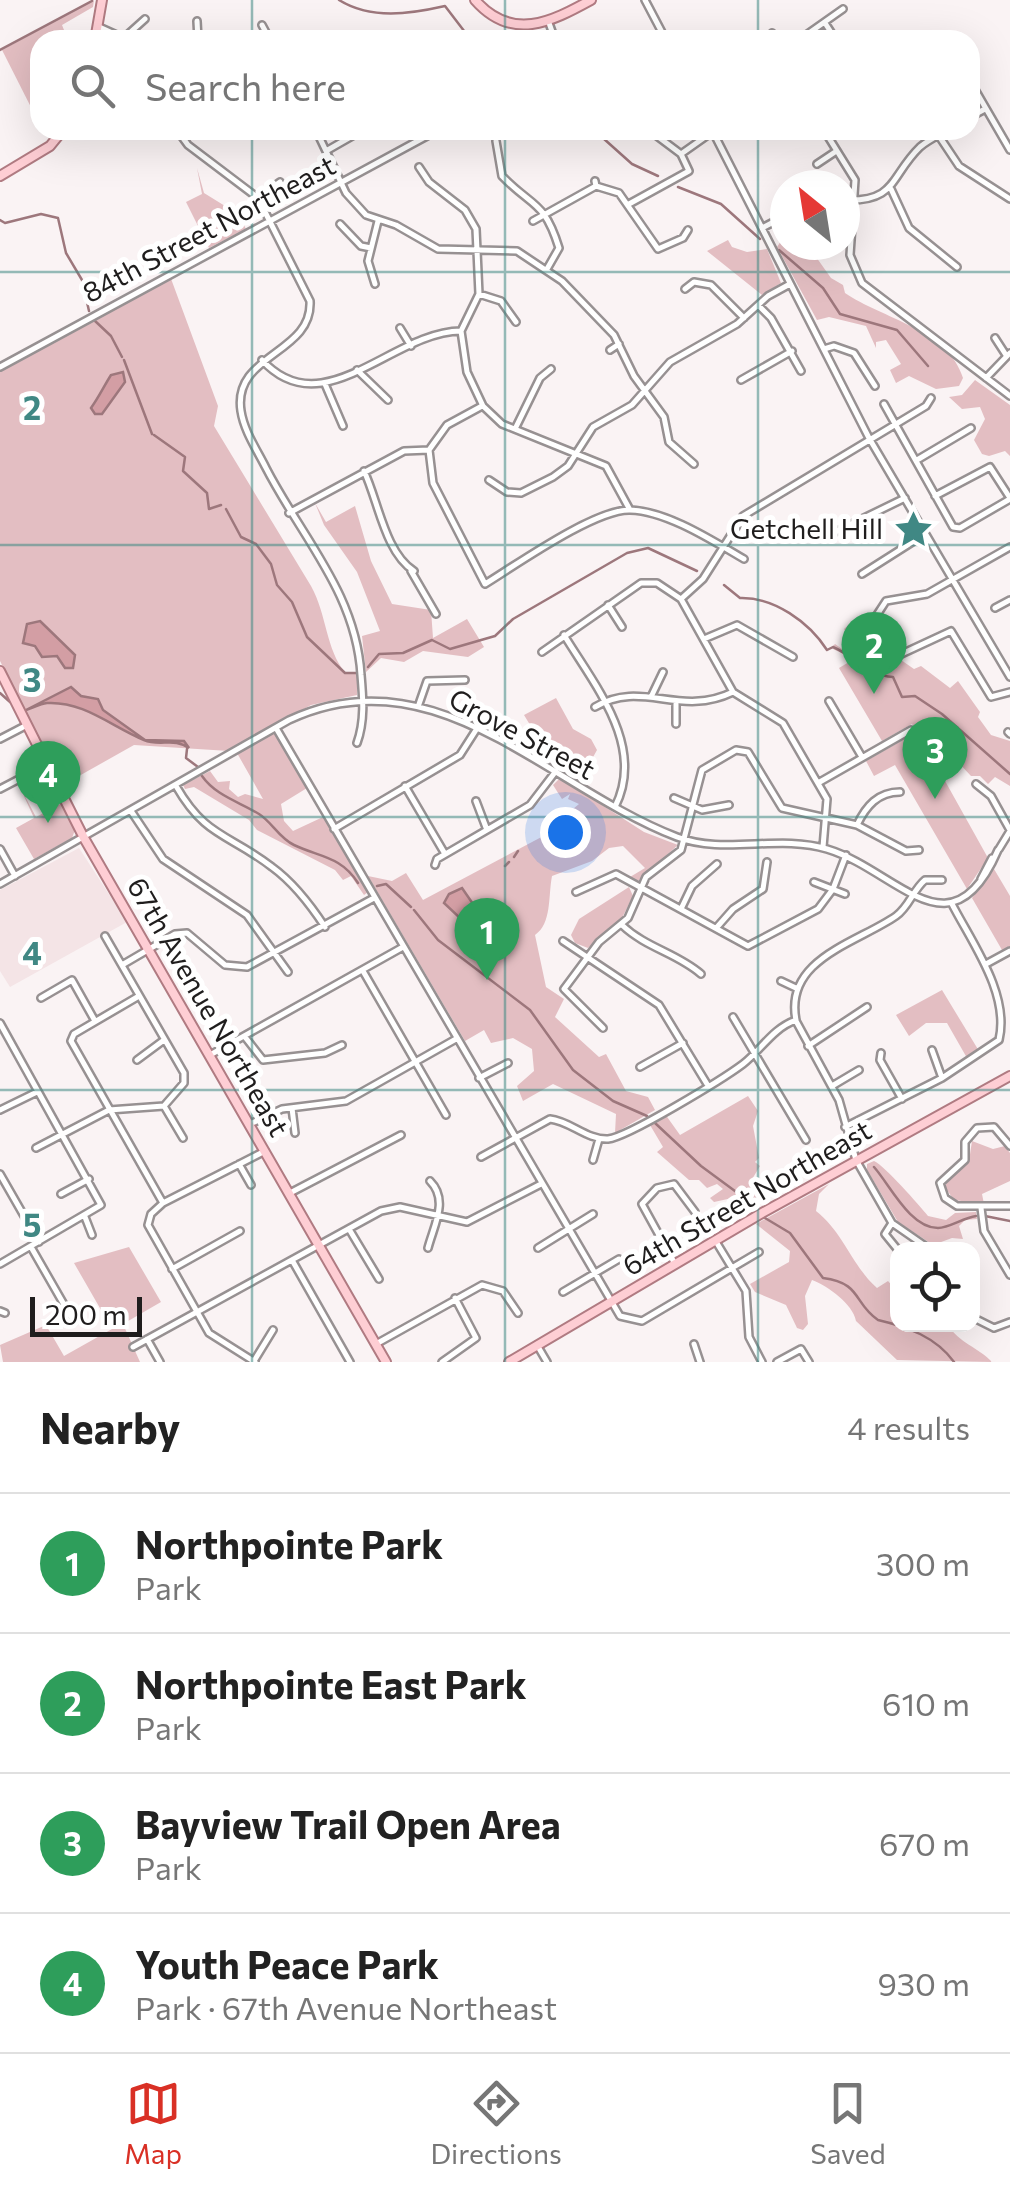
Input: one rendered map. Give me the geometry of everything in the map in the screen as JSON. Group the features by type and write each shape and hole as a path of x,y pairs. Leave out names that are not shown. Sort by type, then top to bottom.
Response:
{"main road":[{"path":"97,30 102,0"},
{"path":"475,0 500,20 534,24 591,0"},
{"path":"0,176 55,140"},
{"name":"67th Avenue Northeast","path":"0,671 84,838 386,1362"},
{"name":"64th Street Northeast","path":"509,1362 715,1240 1010,1076"}],"street":[{"path":"645,0 661,30"},
{"path":"814,30 844,8"},
{"path":"135,30 145,20"},
{"path":"197,21 197,30"},
{"path":"547,21 551,30"},
{"path":"824,23 829,30"},
{"path":"262,25 265,30"},
{"path":"98,26 108,30"},
{"path":"980,100 1010,150"},
{"path":"980,112 985,109"},
{"path":"185,140 200,159 258,198 310,308 300,333 262,360 244,384 242,416 289,513 332,574 353,620 363,700 358,743"},
{"path":"321,140 357,210 396,225 425,248 453,252 517,251 547,269 619,344 664,417 666,443 694,464"},
{"path":"326,151 344,140"},
{"name":"84th Street Northeast","path":"0,367 420,140"},
{"path":"627,205 688,171 681,154 662,140"},
{"path":"681,154 700,140"},
{"path":"718,140 869,438 1006,663 1010,677"},
{"path":"829,140 848,170"},
{"path":"860,199 891,189 928,140"},
{"path":"942,140 959,166 1010,199"},
{"path":"496,141 502,176 546,213 559,248 547,269"},
{"path":"817,164 835,152"},
{"path":"419,167 428,182 464,210 476,229 478,294 461,331 467,372 483,406 494,418 515,429 599,462 612,473 630,510"},
{"path":"258,198 280,182"},
{"path":"534,221 595,184 613,189 658,248 683,238 688,230"},
{"path":"891,189 909,228 957,268"},
{"path":"374,284 368,261 378,221"},
{"path":"340,224 362,246 371,248"},
{"path":"762,228 770,224"},
{"path":"852,260 862,284 1010,396"},
{"path":"686,288 694,282 710,285 744,318"},
{"path":"488,480 507,492 521,493 554,477 593,427 632,405 672,360 744,318 790,284"},
{"path":"564,296 570,289"},
{"path":"478,294 501,300 516,322"},
{"path":"758,305 801,370"},
{"path":"400,328 411,346"},
{"path":"262,360 292,383 326,384 438,334 461,331"},
{"path":"986,378 1008,354 995,338"},
{"path":"610,350 619,344"},
{"path":"824,350 834,346 854,353 874,386"},
{"path":"741,380 792,351"},
{"path":"356,370 388,400"},
{"path":"515,429 540,378 551,370"},
{"path":"326,384 343,426"},
{"path":"681,599 703,579 722,546 754,507 896,424 931,398"},
{"path":"884,404 935,496 956,529 1010,499 990,467 935,496"},
{"path":"483,406 446,425 429,450 433,483 485,584 560,538 630,510 647,512 744,559"},
{"path":"917,460 971,428"},
{"path":"289,513 411,448 429,450"},
{"path":"364,470 394,545 436,614"},
{"path":"829,535 904,498"},
{"path":"862,574 926,534"},
{"path":"1010,547 927,594 886,601 873,621 895,658 948,630 994,699 1010,692"},
{"path":"542,652 641,582 657,583 681,599 733,692 779,719 818,783 829,817 823,848"},
{"path":"995,608 1010,600"},
{"path":"607,603 622,627"},
{"path":"704,639 737,626 793,657"},
{"path":"564,635 619,732 627,771 614,807"},
{"path":"652,697 662,672"},
{"path":"418,704 427,680 465,680"},
{"path":"595,707 627,695 676,704 707,702 733,692"},
{"name":"Grove Street","path":"0,884 276,728 317,708 363,700 418,704 556,771 614,807 684,839 823,848 846,855 912,896 936,904 952,903"},
{"path":"829,701 862,757"},
{"path":"676,704 676,724"},
{"path":"0,739 27,724"},
{"path":"276,728 610,1303 625,1320 642,1321 758,1252"},
{"path":"334,829 460,755 476,730"},
{"path":"818,783 910,730"},
{"path":"604,1028 564,989 588,956 622,925 653,871 676,857 699,775 736,750 745,750 782,808 829,817 858,826 906,851 918,850"},
{"path":"0,789 47,764"},
{"path":"435,865 446,854 536,801 556,771"},
{"path":"845,1127 992,1049 1003,1032 1000,991 952,903 964,898 980,882 1010,831 991,796 976,784"},
{"path":"176,786 198,820 272,867 298,890 325,927"},
{"path":"405,786 446,854"},
{"path":"858,826 869,804 900,792"},
{"path":"674,798 691,807 717,810 728,805"},
{"path":"476,801 488,830"},
{"path":"132,811 163,859 247,915 288,972"},
{"path":"0,849 15,876"},
{"path":"576,892 616,874 718,926 748,946 818,909 833,889 846,855"},
{"path":"718,926 733,909 763,889 767,862"},
{"path":"681,909 692,886 716,864"},
{"path":"919,1242 892,1223 856,1160 832,1086 796,1020 798,989 822,958 899,914 925,880 942,880"},
{"path":"814,882 846,894"},
{"path":"122,964 175,934 187,933 231,966 247,967 278,954 374,898"},
{"path":"622,925 639,941 682,960 702,974"},
{"path":"36,1148 109,1110 164,1106 184,1083 106,936"},
{"path":"564,940 619,982 659,1005 707,1084"},
{"path":"210,1055 403,947"},
{"path":"986,964 1010,951"},
{"path":"363,971 446,1115"},
{"path":"41,998 72,980 96,1021"},
{"path":"781,981 798,989"},
{"path":"139,996 72,1037 163,1203"},
{"path":"808,1046 867,1008"},
{"path":"734,1017 806,1140"},
{"path":"481,1157 550,1119 599,1139 629,1133 754,1053 779,1028 796,1020"},
{"path":"0,1022 101,1205 0,1264"},
{"path":"245,1036 262,1060 325,1054 342,1045"},
{"path":"250,1124 273,1111 346,1101 456,1038"},
{"path":"137,1060 164,1040"},
{"path":"640,1067 682,1044"},
{"path":"932,1050 942,1078"},
{"path":"881,1052 880,1060 902,1099"},
{"path":"479,1078 508,1064"},
{"path":"832,1086 859,1070"},
{"path":"0,1110 38,1092"},
{"path":"164,1106 183,1138"},
{"path":"292,1108 295,1134"},
{"path":"1010,1145 994,1127 972,1130 965,1142 964,1160 940,1183 952,1204 1010,1206"},
{"path":"290,1193 401,1135"},
{"path":"593,1160 599,1139"},
{"path":"265,1150 163,1203 151,1214 148,1225 209,1333 255,1362 273,1330"},
{"path":"239,1164 251,1185"},
{"path":"0,1174 39,1242"},
{"path":"61,1194 89,1179"},
{"path":"428,1248 441,1196 430,1180"},
{"path":"133,1347 349,1228 395,1207 476,1220 541,1184"},
{"path":"675,1264 642,1204 657,1188 678,1186 694,1212"},
{"path":"981,1208 984,1231 1010,1275"},
{"path":"538,1248 593,1214"},
{"path":"85,1216 92,1235"},
{"path":"892,1223 885,1234 892,1242"},
{"path":"349,1228 379,1279"},
{"path":"172,1269 240,1232"},
{"path":"715,1240 748,1298 750,1337 762,1362"},
{"path":"31,1246 74,1322"},
{"path":"563,1292 620,1259"},
{"path":"292,1260 350,1362"},
{"path":"376,1344 476,1286 492,1285 506,1293 518,1313"},
{"path":"442,1362 476,1338 455,1298"},
{"path":"980,1322 988,1326 1009,1324"},
{"path":"147,1339 160,1362"},
{"path":"694,1344 700,1362"},
{"path":"537,1345 547,1362"},
{"path":"778,1362 801,1348 809,1362"},
{"path":"227,1362 234,1351"}],"shaded area":[{"path":"94,0 93,7 62,25 64,30 39,30"},
{"path":"30,35 30,105 2,50"},
{"path":"197,168 204,193 238,214 246,229 209,248 186,202 202,194"},
{"path":"728,240 732,247 747,252 767,249 781,283 762,295 707,251"},
{"path":"784,260 818,260 831,278 843,285 845,293 944,348 963,378 959,386 936,389 909,376 896,383 890,370 901,364 886,340 876,342 876,348 866,326 829,317 817,320"},
{"path":"170,276 218,406 214,426 311,586 339,663 345,672 358,673 357,695 311,705 229,751 134,745 63,785 0,661 0,369"},
{"path":"123,372 125,382 102,414 95,414 91,408 111,375"},
{"path":"975,380 1010,405 1010,456 1005,451 982,454 974,440 985,419 980,407 962,409 949,397 962,395"},
{"path":"315,503 326,522 355,506 371,561 392,604 431,610 433,638 467,619 484,647 468,657 423,651 404,662 381,658 366,672 362,636 380,631 357,572 324,525"},
{"path":"40,621 75,655 73,668 65,668 57,656 42,657 35,646 23,643 27,624"},
{"path":"852,622 868,650 894,664 901,660 914,669 921,666 950,688 958,681 991,735 1010,741 1010,786 995,777 988,784 980,776 971,776 956,760 946,736 925,745 988,858 967,889 895,765 874,776 866,761 917,732 912,724 882,741 839,668 854,659 831,648 835,644 842,649 842,645 859,657 844,629"},
{"path":"71,687 81,696 98,699 103,710 145,740 184,741 189,748 144,740 73,706 47,703 26,710"},
{"path":"556,698 573,729 591,739 597,750 581,779 552,761 524,715"},
{"path":"274,732 307,788 281,804 284,821 293,831 323,817 368,892 364,895 351,876 343,880 335,870 257,830 249,820 194,787 185,789 183,785 210,771 218,782 230,781 229,789 238,797 245,794 263,799 237,753"},
{"path":"560,778 644,832 678,845 638,881 630,877 645,868 623,846 609,848 592,861 552,876 547,917 535,935 546,987 564,999 555,1017 599,1057 606,1054 626,1091 648,1097 655,1110 615,1133 616,1114 553,1084 523,1101 517,1086 534,1071 532,1049 513,1038 491,1043 484,1030 465,1041 368,876 392,881 406,873 423,900 566,824 567,814 579,804 568,799 570,794 562,799 553,785"},
{"path":"19,785 36,817 62,803 75,830 72,838 34,859 16,828 34,818"},
{"path":"79,848 127,922 10,987 0,971 0,890"},
{"path":"994,869 1010,896 1010,946 1002,950 972,898"},
{"path":"629,887 633,896 621,920 588,948 575,943 571,935 579,919"},
{"path":"462,888 482,917 462,920 444,903 449,894"},
{"path":"942,990 979,1051 967,1058 947,1023 926,1023 909,1036 896,1015"},
{"path":"748,1096 758,1111 753,1126 759,1158 755,1162 760,1166 751,1181 760,1179 770,1196 753,1211 737,1197 714,1202 710,1198 723,1189 717,1184 707,1188 699,1180 689,1180 657,1152 663,1147 650,1125 665,1114 680,1135"},
{"path":"972,1141 993,1149 1005,1146 1010,1153 1010,1181 982,1194 984,1204 954,1200 944,1186 969,1161"},
{"path":"867,1164 879,1164 928,1216 946,1220 955,1213 976,1212 977,1219 965,1220 959,1226 963,1239 928,1242 898,1222"},
{"path":"829,1184 819,1194 816,1211 877,1288 890,1283 890,1332 954,1332 992,1362 897,1360 856,1321 839,1296 812,1280 805,1296 808,1324 803,1330 797,1328 786,1305 755,1292 750,1284 789,1262 790,1251 756,1224"},
{"path":"129,1247 161,1302 123,1324 140,1362 3,1362 0,1345 46,1325 64,1356 112,1329 74,1263"}],"waterway":[{"path":"339,0 377,13 445,6 463,30"},
{"path":"38,30 92,1"},
{"path":"0,50 30,34"},
{"path":"605,140 632,164 658,176"},
{"path":"678,187 721,204 760,239"},
{"path":"0,220 5,223 41,214 58,218 66,253 82,280 89,311"},
{"path":"791,260 823,288 840,314 897,330 928,366"},
{"path":"94,320 111,336 122,357"},
{"path":"124,360 152,434"},
{"path":"154,435 185,457 183,471 207,493 209,509 221,505"},
{"path":"226,509 241,537 256,544 271,564 277,585 292,602 307,637 345,673 356,673"},
{"path":"368,667 379,654 403,653 432,640 450,649 495,636 513,619 627,553 648,548 697,571"},
{"path":"724,585 740,598 765,602 790,613 827,650 833,647 869,670 893,677 902,697 915,696 942,714 1010,774"},
{"path":"0,693 10,702"},
{"path":"187,749 186,758 198,767"},
{"path":"202,776 221,794 264,817 289,842 337,862 358,883"},
{"path":"514,857 518,851"},
{"path":"505,866 509,862"},
{"path":"377,886 386,884 411,907"},
{"path":"414,910 438,940 530,1010 573,1070 613,1101 647,1116"},
{"path":"655,1123 701,1166 758,1208"},
{"path":"874,1167 901,1204 928,1226 942,1228 976,1216"},
{"path":"985,1216 1010,1221"},
{"path":"765,1218 790,1233 823,1278 845,1284 870,1314 920,1334 954,1362"}],"place":[{"name":"Getchell Hill","path":"913,529"},
{"name":"Northpointe East Park","path":"874,694"},
{"name":"Bayview Trail Open Area","path":"935,799"},
{"name":"Youth Peace Park","path":"48,823"},
{"name":"Northpointe Park","path":"487,980"}]}
